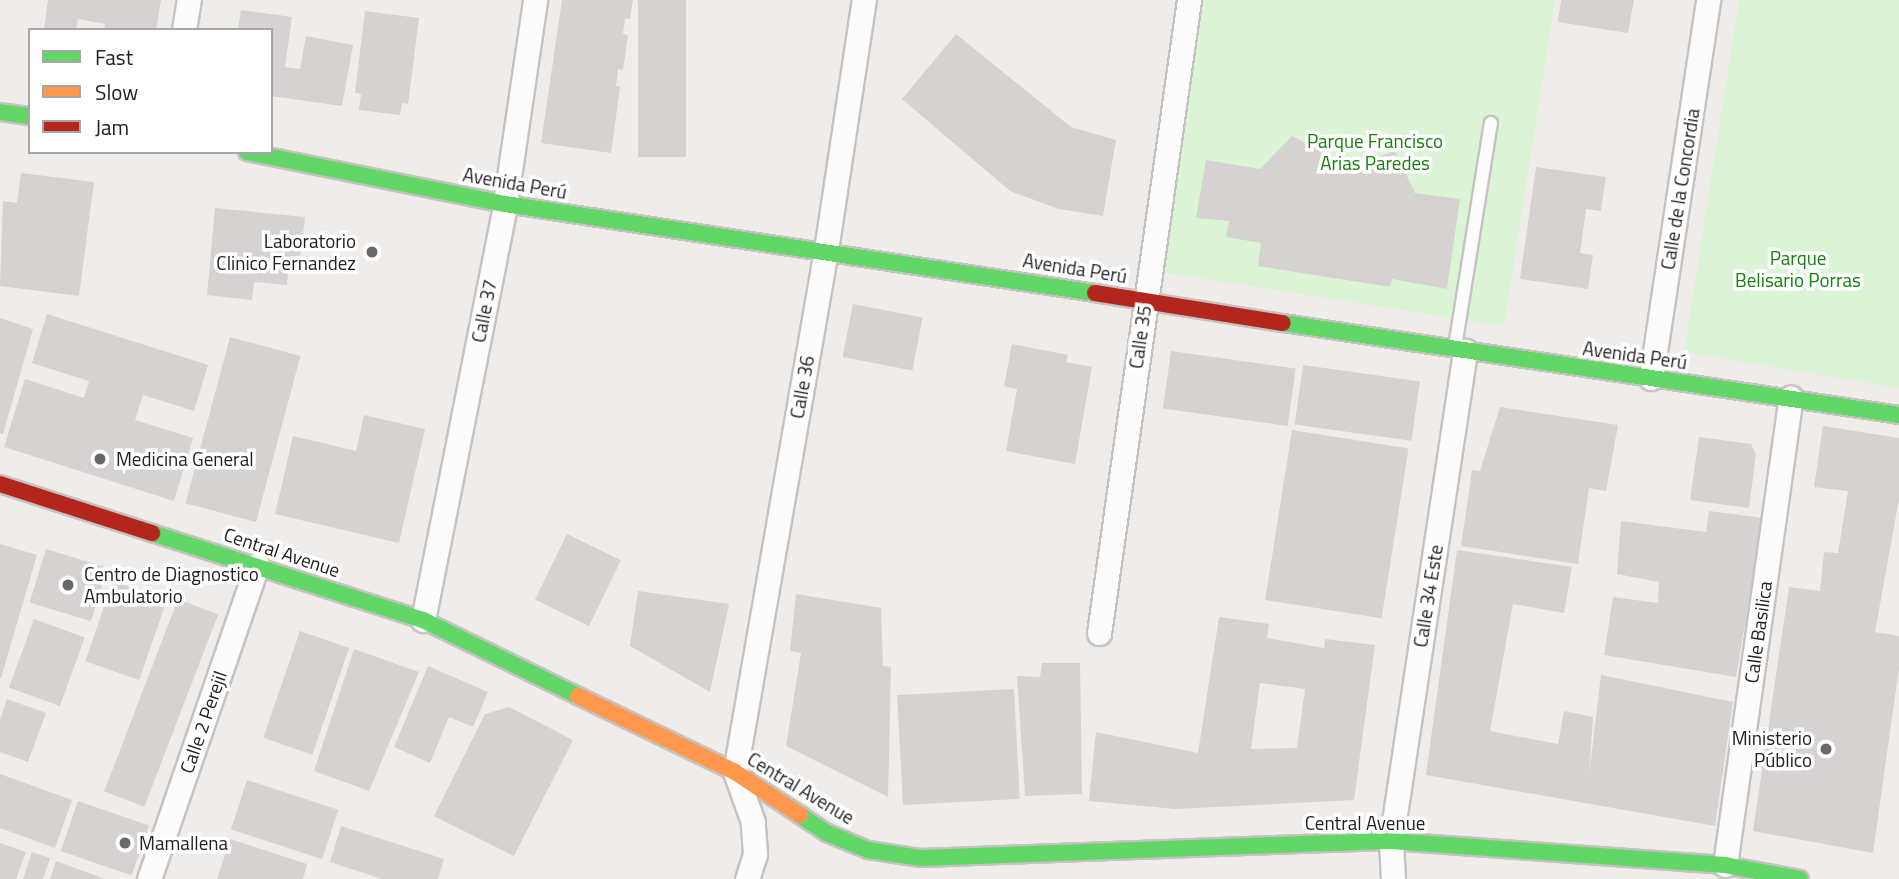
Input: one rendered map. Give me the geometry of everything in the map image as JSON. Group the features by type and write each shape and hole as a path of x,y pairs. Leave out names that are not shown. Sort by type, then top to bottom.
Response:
{"main road":[{"path":"0,112 28,116"},
{"name":"Avenida Perú","path":"257,154 505,204 826,250 1460,351 1899,415"},
{"name":"Central Avenue","path":"0,484 423,620 735,772 827,833 868,850 921,858 1391,841 1725,865 1800,879"}],"street":[{"path":"184,28 190,0"},
{"name":"Calle 37","path":"423,620 505,204 535,0"},
{"name":"Calle 36","path":"735,772 826,250 864,0"},
{"name":"Calle 35","path":"1099,633 1144,300 1189,0"},
{"name":"Calle de la Concordia","path":"1651,378 1708,0"},
{"name":"Calle 34 Este","path":"1393,879 1391,841 1460,351"},
{"name":"Calle Basilica","path":"1725,865 1791,398"},
{"name":"Calle 2 Perejil","path":"149,879 257,565"},
{"path":"735,772 753,822 755,854 747,879"}],"lane":[{"path":"1460,351 1491,123"}],"green space":[{"name":"Parque Francisco Arias Paredes","path":"1197,0 1555,0 1504,326 1155,271"},
{"name":"Parque Belisario Porras","path":"1739,0 1899,0 1899,388 1684,352"}],"building":[{"path":"48,0 161,0 156,28 104,28 105,24 78,19 76,28 44,28"},
{"path":"562,0 633,0 630,19 625,18 623,34 628,35 623,70 618,69 616,86 620,87 611,153 541,143"},
{"path":"638,0 686,0 686,157 638,157"},
{"path":"1561,0 1634,0 1628,33 1558,22"},
{"path":"241,10 292,17 285,67 300,69 306,36 353,45 342,106 273,96 273,28 238,28"},
{"path":"365,11 419,18 408,104 402,103 400,115 359,110 361,94 355,93"},
{"path":"956,34 1071,127 1116,140 1103,216 1059,209 1010,191 902,99"},
{"path":"1292,136 1327,155 1342,158 1377,157 1395,151 1415,193 1460,199 1447,289 1392,279 1390,287 1258,266 1261,243 1226,237 1229,221 1196,218 1206,160 1260,169"},
{"path":"1536,167 1606,177 1601,211 1586,209 1580,253 1593,255 1588,289 1520,279"},
{"path":"21,173 94,182 79,296 0,286 3,201 17,203"},
{"path":"215,208 305,217 300,260 289,259 287,285 254,282 252,300 207,295"},
{"path":"853,304 923,318 912,371 843,357"},
{"path":"47,314 208,365 194,411 143,395 135,420 193,438 174,501 4,447 25,379 84,398 89,381 32,363"},
{"path":"0,318 33,329 3,434 0,433"},
{"path":"230,337 301,356 256,522 185,503"},
{"path":"1012,344 1068,355 1066,362 1092,367 1075,464 1006,451 1017,389 1004,386"},
{"path":"1171,351 1296,369 1288,426 1163,408"},
{"path":"1303,365 1420,381 1412,441 1295,424"},
{"path":"1500,407 1618,425 1606,491 1589,488 1578,564 1461,546 1472,470 1480,471"},
{"path":"364,415 425,429 399,543 275,514 293,436 356,451"},
{"name":"Ministerio Público","path":"1823,426 1899,438 1899,499 1875,632 1899,636 1899,668 1873,853 1753,831 1789,587 1820,591 1824,552 1838,553 1848,491 1814,487"},
{"path":"1292,430 1409,448 1382,618 1265,600"},
{"path":"1699,437 1751,444 1756,454 1749,508 1690,500"},
{"name":"Ministerio Público","path":"1709,511 1763,518 1736,677 1604,655 1613,597 1658,603 1659,582 1617,574 1621,521 1706,532"},
{"path":"567,534 621,560 589,626 535,600"},
{"path":"0,544 37,555 1,678 0,678"},
{"name":"Centro de Diagnostico Ambulatorio","path":"46,549 107,568 91,621 30,603"},
{"path":"1457,550 1572,567 1564,613 1513,604 1490,731 1558,744 1564,711 1593,717 1589,775 1601,675 1733,702 1715,826 1426,775"},
{"path":"113,581 167,600 139,680 85,661"},
{"path":"638,591 729,604 710,692 630,646"},
{"path":"796,594 881,608 883,666 891,667 888,797 786,746 801,653 790,651"},
{"path":"178,599 218,614 144,807 104,791"},
{"path":"1219,617 1269,624 1267,638 1324,648 1325,639 1375,645 1354,800 1176,809 1089,801 1096,732 1198,753","holes":["1260,683 1305,689 1297,748 1251,749"]},
{"path":"34,619 85,637 60,706 9,688"},
{"path":"300,631 349,648 312,755 263,738"},
{"path":"354,649 419,672 369,791 314,771"},
{"path":"1042,663 1080,663 1082,794 1025,796 1017,676 1040,677"},
{"path":"428,666 488,692 473,727 449,717 430,763 394,747"},
{"path":"1014,689 1020,799 903,805 897,695"},
{"path":"7,699 46,713 28,762 0,752 0,720"},
{"path":"509,707 573,740 514,856 434,816 485,714"},
{"path":"0,774 72,800 55,848 0,828"},
{"path":"247,780 338,810 322,859 231,829"},
{"path":"78,801 149,825 132,876 61,851"},
{"path":"341,826 444,859 438,879 382,879 330,862"},
{"path":"230,839 307,864 303,879 217,879"},
{"path":"0,843 26,852 16,879 0,879"},
{"path":"32,852 50,858 43,879 23,879"},
{"path":"56,861 105,879 50,879"}],"traffic: fast":[{"path":"0,112 28,116"},
{"path":"257,154 505,204 1095,293"},
{"path":"1283,323 1899,415"},
{"path":"152,533 423,620 578,696"},
{"path":"800,815 827,833 868,850 921,858 1391,841 1725,865 1800,879"}],"traffic: slow":[{"path":"578,696 735,772 800,815"}],"traffic: jam":[{"path":"1095,293 1283,323"},
{"path":"0,484 152,533"}],"place":[{"name":"Laboratorio Clinico Fernandez","path":"372,252"},
{"name":"Medicina General","path":"100,459"},
{"name":"Centro de Diagnostico Ambulatorio","path":"68,585"},
{"name":"Ministerio Público","path":"1826,749"},
{"name":"Mamallena","path":"125,843"}]}
